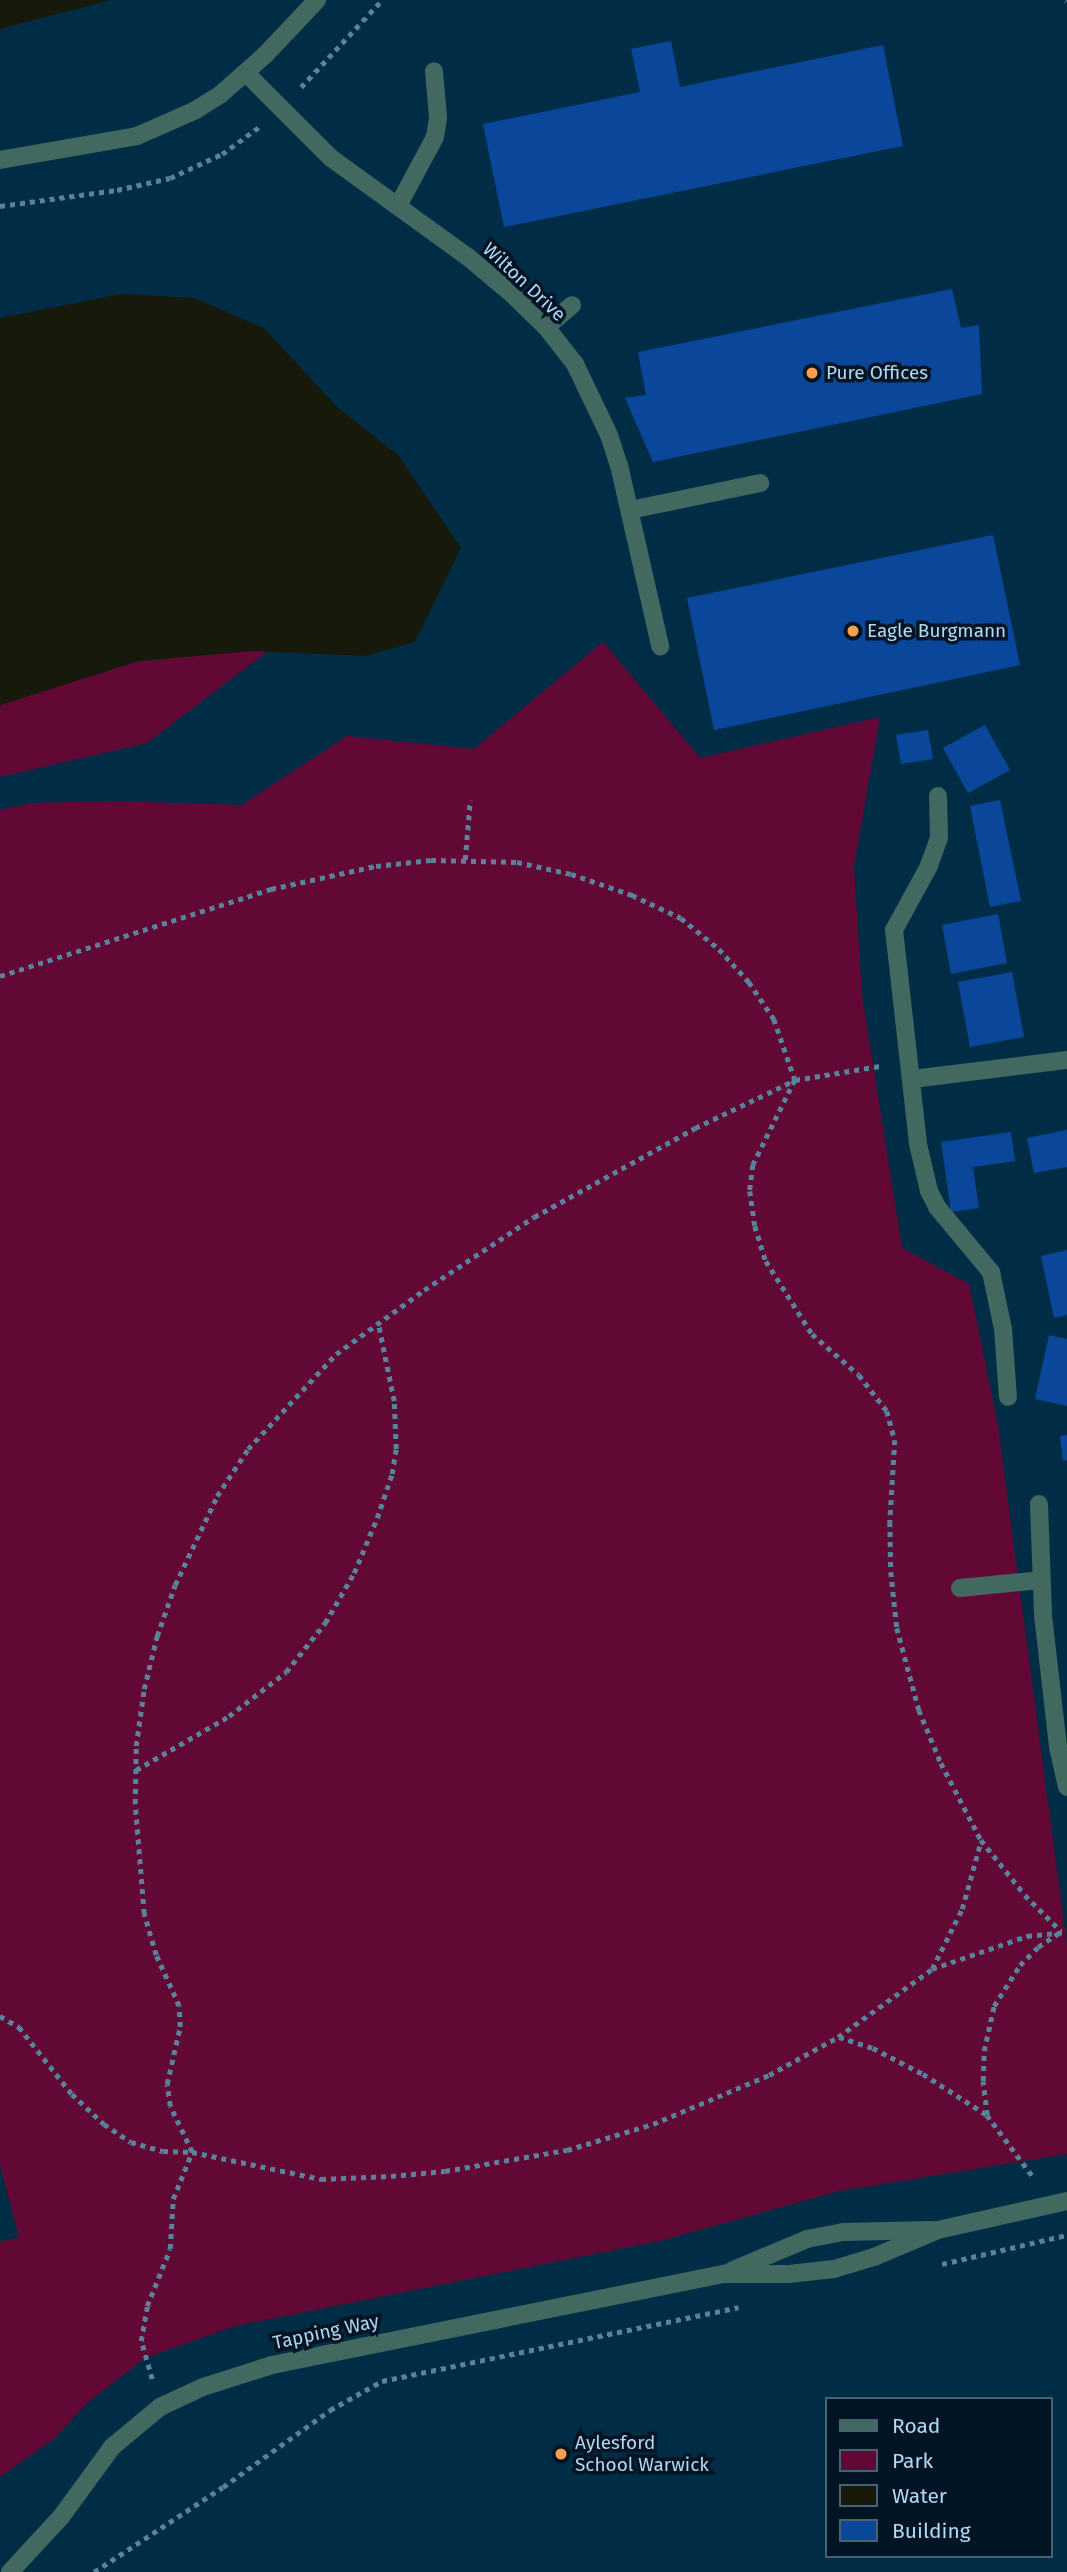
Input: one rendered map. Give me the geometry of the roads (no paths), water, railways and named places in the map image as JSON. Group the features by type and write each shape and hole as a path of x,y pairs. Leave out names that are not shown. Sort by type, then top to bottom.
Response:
{"street":[{"path":"0,160 136,136 194,111 246,73 317,0"},
{"path":"398,206 435,137 438,117 434,71"},
{"name":"Wilton Drive","path":"246,73 331,158 468,257 546,327 575,364 604,423 619,465 660,646"},
{"path":"546,327 572,305"},
{"path":"630,510 760,482"},
{"path":"938,796 939,838 929,866 894,930 918,1144 929,1191 937,1207 991,1272 1003,1329 1008,1397"},
{"path":"912,1079 1067,1060"},
{"path":"1040,1504 1041,1580 1058,1747 1067,1787"},
{"path":"960,1588 1041,1580"},
{"path":"725,2274 789,2274 834,2269 874,2257 938,2230 1060,2202"},
{"path":"725,2274 807,2239 844,2232 938,2230"},
{"name":"Tapping Way","path":"10,2572 61,2517 112,2447 159,2407 204,2387 272,2365 725,2274"}],"water":[{"path":"0,0 111,0 0,29"},
{"path":"122,294 195,298 265,329 337,407 398,455 461,548 415,642 365,656 252,651 139,661 0,705 0,318"}],"place":[{"name":"Pure Offices","path":"812,373"},
{"name":"Eagle Burgmann","path":"853,631"},
{"name":"Aylesford School Warwick","path":"561,2454"}]}
